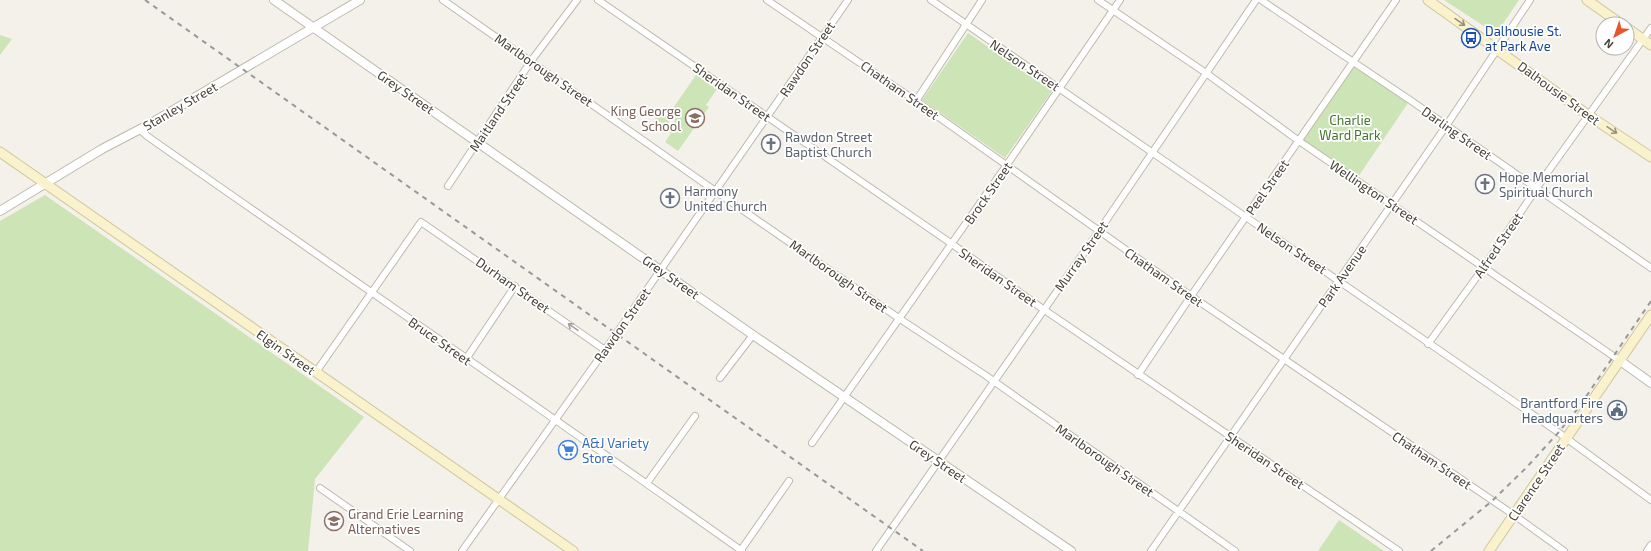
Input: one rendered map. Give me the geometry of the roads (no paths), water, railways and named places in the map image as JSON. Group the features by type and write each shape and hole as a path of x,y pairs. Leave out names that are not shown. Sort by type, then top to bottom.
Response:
{"main road":[{"name":"Dalhousie Street","path":"1428,0 1497,48 1588,115 1651,157"},
{"path":"1587,0 1610,16"},
{"path":"1635,34 1647,42"},
{"name":"Elgin Street","path":"0,152 573,551"},
{"name":"Clarence Street","path":"1490,551 1651,314"}],"street":[{"name":"Grey Street","path":"274,0 753,335 1071,551"},
{"name":"Stanley Street","path":"0,211 102,149 360,0"},
{"name":"Marlborough Street","path":"443,0 1235,551"},
{"name":"Maitland Street","path":"448,186 531,61 577,0"},
{"name":"Sheridan Street","path":"598,0 952,244 1138,375 1400,551"},
{"name":"Chatham Street","path":"767,0 916,101 1191,296 1514,515 1564,551"},
{"name":"Rawdon Street","path":"462,551 605,350 848,0"},
{"name":"Nelson Street","path":"931,0 1566,438 1651,500"},
{"path":"916,101 982,0"},
{"name":"Wellington Street","path":"1098,0 1206,74 1299,141 1651,383"},
{"name":"Brock Street","path":"812,443 900,319 1120,0"},
{"name":"Murray Street","path":"876,551 1043,309 1099,231 1256,0"},
{"name":"Darling Street","path":"1261,0 1651,268"},
{"name":"Peel Street","path":"1138,375 1396,0"},
{"name":"Park Avenue","path":"1151,551 1446,126 1530,0"},
{"name":"Alfred Street","path":"1428,344 1484,267 1536,188 1588,115 1647,42 1651,28"},
{"name":"Bruce Street","path":"138,129 372,294 647,483 741,551"},
{"name":"Durham Street","path":"372,294 421,222 605,350"},
{"path":"466,359 515,286"},
{"path":"316,372 372,294"},
{"path":"720,378 753,335"},
{"path":"647,483 694,416"},
{"path":"741,551 788,480"},
{"path":"320,488 410,551"},
{"path":"1647,551 1651,545"}],"railway":[{"path":"145,0 923,551"},
{"path":"1431,551 1492,501 1526,468 1558,433 1579,407 1651,301"}],"place":[{"name":"Dalhousie St. at Park Ave","path":"1471,38"},
{"name":"King George School","path":"695,118"},
{"name":"Rawdon Street Baptist Church","path":"771,144"},
{"name":"Hope Memorial Spiritual Church","path":"1485,184"},
{"name":"Harmony United Church","path":"670,198"},
{"name":"Brantford Fire Headquarters","path":"1617,410"},
{"name":"A&J Variety Store","path":"568,450"},
{"name":"Grand Erie Learning Alternatives","path":"334,521"}],"park label":[{"name":"Charlie Ward Park","path":"1350,128"}]}
